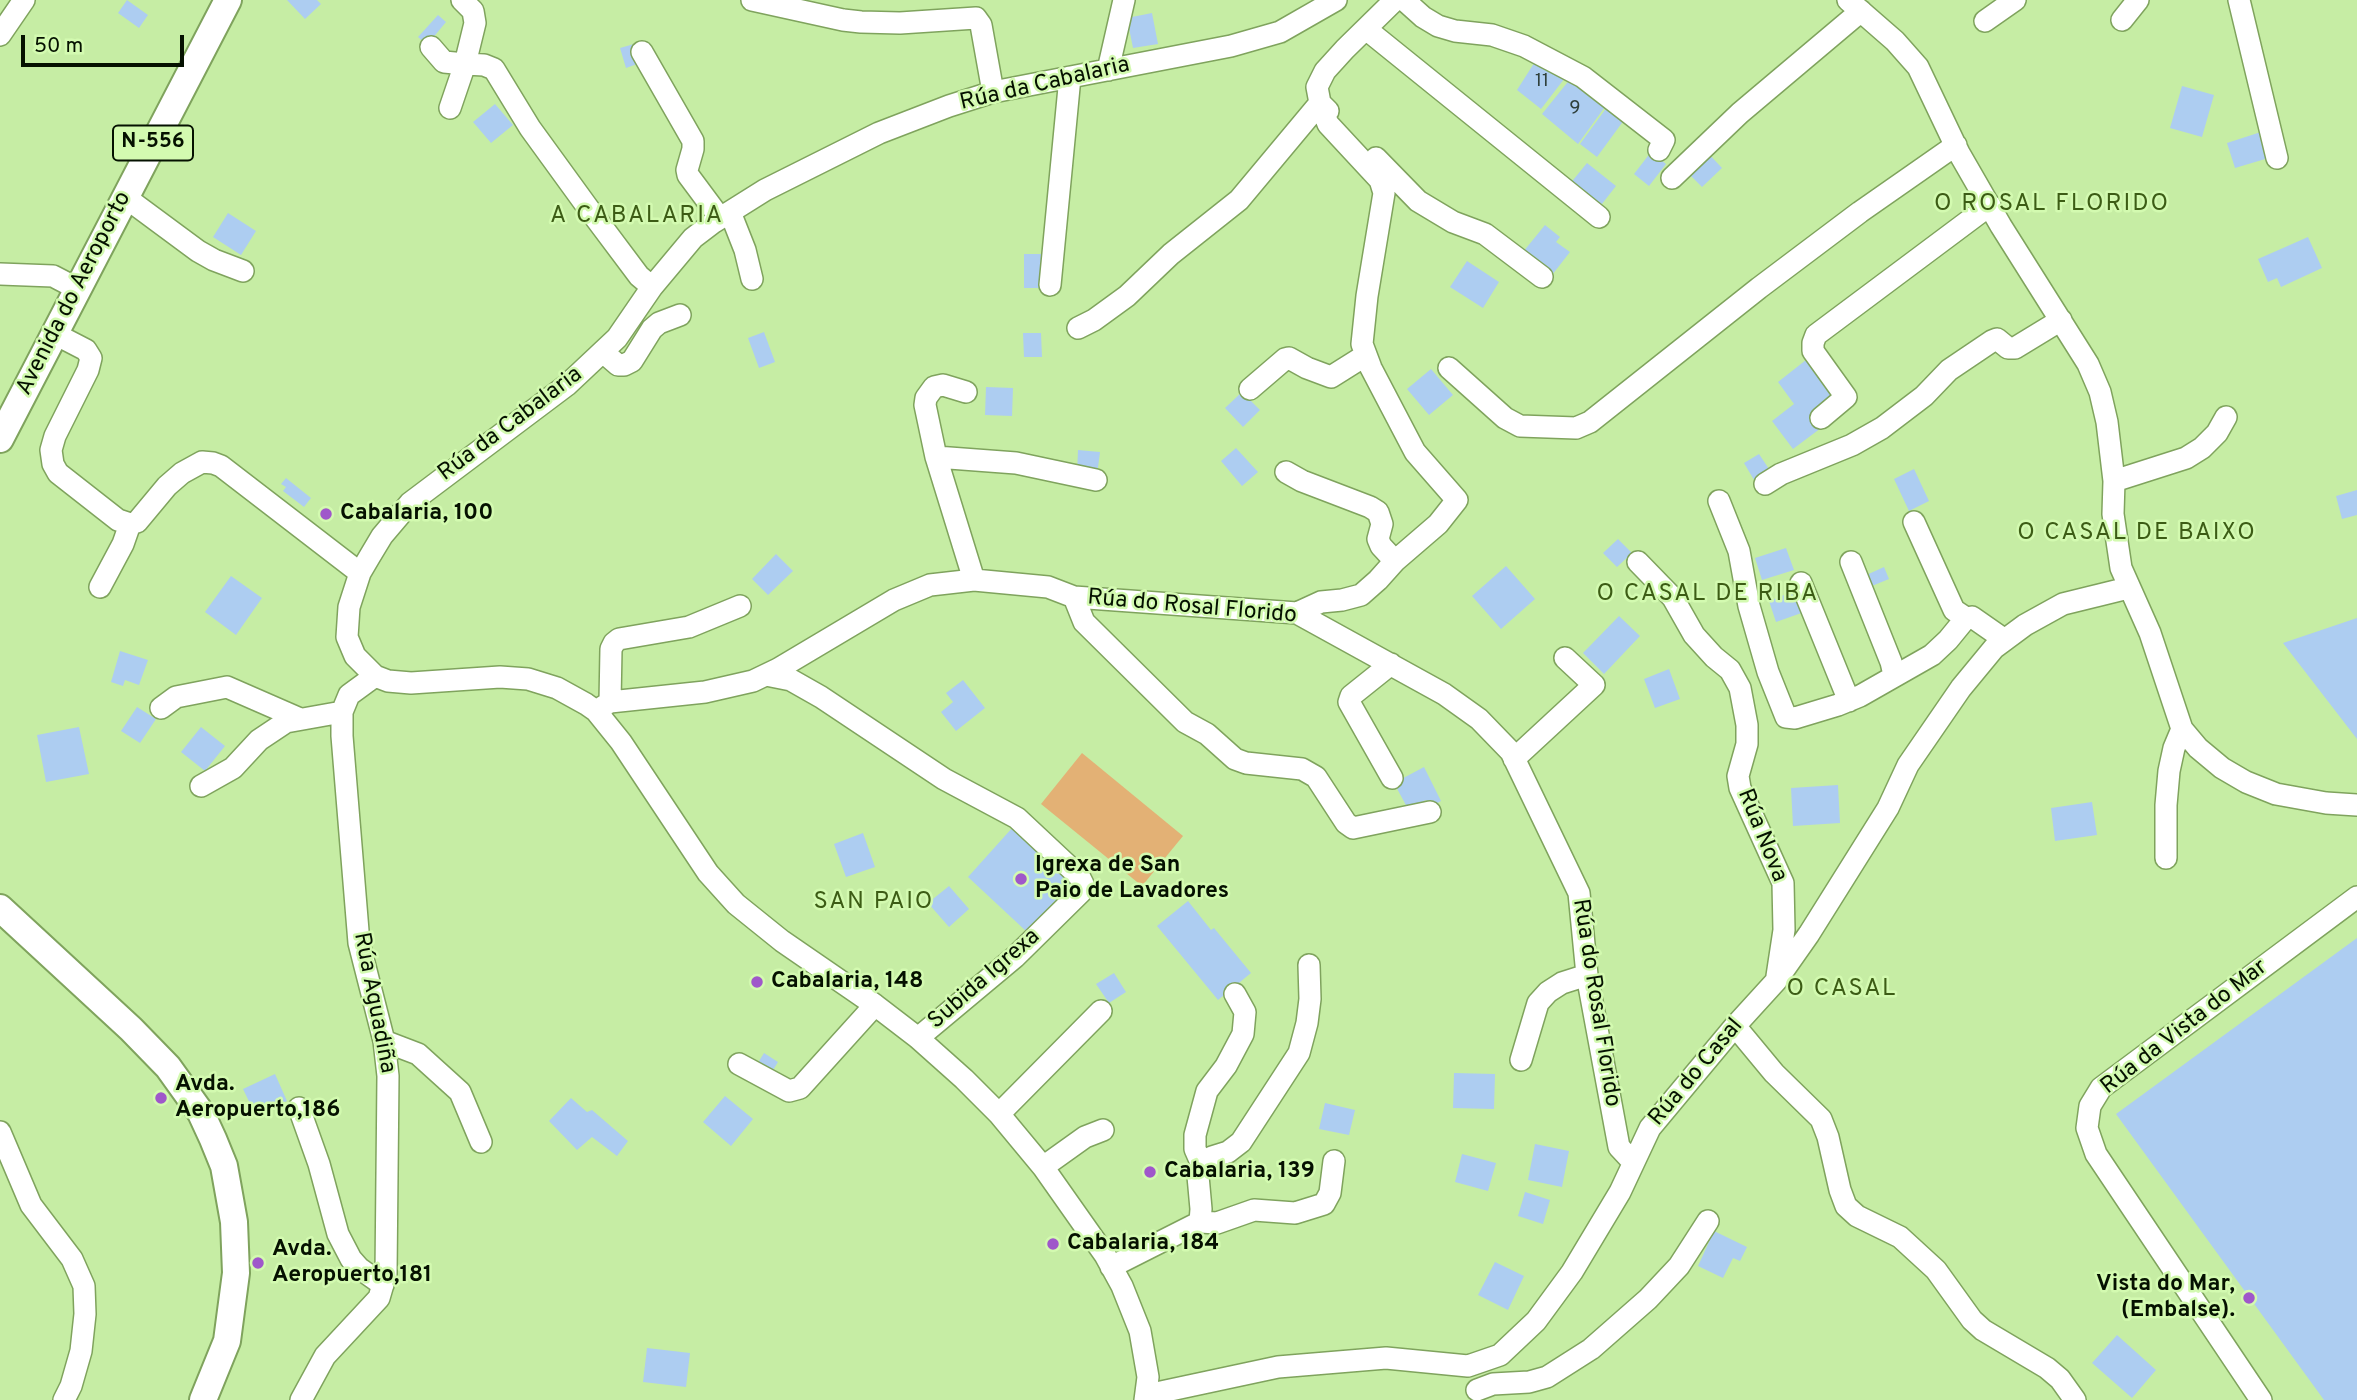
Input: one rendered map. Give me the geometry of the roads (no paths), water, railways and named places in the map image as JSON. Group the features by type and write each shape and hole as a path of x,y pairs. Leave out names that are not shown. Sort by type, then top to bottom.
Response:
{"main road":[{"name":"Avenida do Aeroporto","path":"0,439 228,0"},
{"path":"0,908 131,1029 167,1068 201,1113 213,1139 224,1166 234,1222 236,1273 227,1341 203,1400"}],"street":[{"path":"0,35 24,0"},
{"path":"450,108 475,23 473,11 462,0"},
{"path":"751,0 843,20 900,23 976,18 979,20 993,92"},
{"path":"1108,69 1124,0"},
{"name":"Rúa da Cabalaria","path":"375,676 355,656 347,637 349,607 360,573 382,536 411,503 531,414 603,352 617,338 652,287 693,238 725,215 765,190 879,133 993,92 1231,46 1280,32 1336,0"},
{"path":"1297,613 1321,602 1361,595 1438,524 1457,500 1415,452 1362,345 1384,193 1380,180 1328,124 1317,87 1325,71 1395,0"},
{"path":"1404,0 1438,26 1492,36 1524,46 1583,77 1664,140 1659,150"},
{"path":"1985,21 2015,0"},
{"path":"2122,20 2138,0"},
{"path":"2239,0 2277,158"},
{"path":"1672,178 1855,6 1895,41 1917,68 1956,145 2088,364 2100,392 2107,422 2114,481 2113,514 2121,568 2150,633 2182,729 2198,748 2222,768 2246,782 2276,794 2326,803 2357,805"},
{"path":"1366,29 1600,217"},
{"path":"431,47 444,62 484,65 494,69 530,128 639,276 652,287"},
{"path":"642,52 693,141 694,149 687,170 688,176 725,215 745,250 752,279"},
{"path":"1050,285 1070,77"},
{"path":"1320,103 1418,201 1453,222 1485,234 1542,277"},
{"path":"1078,328 1094,320 1126,296 1171,254 1239,200 1320,103"},
{"path":"1449,368 1505,418 1520,426 1564,429 1576,428 1590,422 1769,280 1956,145"},
{"path":"125,197 198,251 243,271"},
{"path":"1821,418 1846,397 1813,351 1812,342 1816,335 1990,205"},
{"path":"0,274 53,276 78,289"},
{"path":"603,352 618,365 624,365 632,361 652,329 680,314"},
{"path":"1765,484 1781,474 1852,445 1882,429 1923,396 1949,370 1992,341 1997,340 2008,348 2015,348 2061,320"},
{"path":"55,334 86,350 91,358 88,370 55,436 51,450 53,464 58,473 118,520 130,524 137,522 181,473 202,463 213,463 221,466 360,573"},
{"path":"1250,389 1285,359 1289,358 1331,377 1366,355"},
{"path":"966,392 943,386 934,387 926,398 925,405 936,457 974,580"},
{"path":"2114,481 2186,458 2202,448 2217,433 2226,417"},
{"path":"936,457 1016,464 1096,480"},
{"path":"1286,472 1378,512 1382,524 1378,539 1395,561"},
{"path":"1719,501 1739,551 1749,606 1768,672 1786,717 1795,719 1849,701 1932,655 1966,618 1972,617 2004,640"},
{"path":"1914,522 1954,610 1966,618"},
{"path":"100,587 123,544 130,524"},
{"name":"Rúa Nova","path":"1638,562 1673,598 1694,635 1714,657 1731,670 1740,688 1747,734 1738,776 1740,788 1783,883 1784,930 1776,981"},
{"path":"1850,562 1892,662 1894,675"},
{"name":"Rúa do Rosal Florido","path":"603,707 705,692 753,681 894,600 930,585 974,580 1048,587 1074,597 1297,613 1444,694 1479,719 1511,752 1579,893 1587,975 1619,1147 1633,1163"},
{"path":"1801,583 1849,701"},
{"name":"Rúa do Casal","path":"1146,1398 1278,1367 1385,1358 1468,1366 1500,1355 1536,1321 1572,1272 1620,1192 1650,1128 1776,981 1809,934 1888,808 1908,765 1961,688 1994,648 2025,625 2063,604 2128,588"},
{"path":"1074,597 1084,622 1185,722 1207,734 1235,759 1246,763 1302,769 1316,777 1346,823 1353,828 1430,812"},
{"path":"740,606 689,627 619,639 611,649 603,707 621,742 708,873 736,904 782,941 918,1038 999,1114 1043,1167 1122,1286 1140,1331 1147,1360 1149,1377 1146,1398"},
{"path":"1514,759 1594,685 1565,658"},
{"path":"1391,664 1351,696 1349,702 1392,778"},
{"name":"Subida Igrexa","path":"766,675 791,680 821,696 944,779 1017,818 1079,876 1083,884 1082,892 1015,957 918,1038"},
{"path":"201,786 239,763 259,740 286,722 342,712 349,695 375,676 388,681 411,683 500,677 528,678 603,707"},
{"path":"161,708 176,697 227,687 298,718"},
{"name":"Rúa Aguadiña","path":"301,1400 325,1356 379,1298 386,1274 388,1076 384,1041 359,943 342,712"},
{"path":"2166,858 2169,771 2182,729"},
{"name":"Rúa da Vista do Mar","path":"2260,1400 2096,1154 2087,1128 2090,1106 2101,1088 2357,897"},
{"path":"1200,1222 1198,1177 1202,1165 1241,1142 1299,1053 1310,999 1309,965"},
{"path":"1521,1060 1538,1003 1562,983 1587,975"},
{"path":"1202,1165 1195,1149 1195,1135 1208,1091 1226,1066 1243,1034 1245,1012 1235,994"},
{"path":"739,1064 789,1091 800,1088 875,1005"},
{"path":"999,1114 1101,1011"},
{"path":"1735,1026 1774,1073 1821,1119 1846,1206 1857,1216 1900,1237 1936,1270 1983,1331 2047,1368 2060,1379 2075,1400"},
{"path":"384,1041 418,1054 460,1092 481,1142"},
{"path":"299,1108 316,1154 338,1234 351,1259 383,1285"},
{"path":"1043,1167 1085,1137 1103,1130"},
{"path":"0,1132 31,1205 72,1259 84,1286 85,1314 81,1351 64,1400"},
{"path":"1111,1267 1200,1222 1217,1223 1254,1210 1295,1213 1324,1204 1330,1193 1334,1161"},
{"path":"1468,1366 1479,1395 1493,1384 1529,1382 1547,1377 1591,1349 1648,1299 1679,1266 1708,1221"}],"place":[{"name":"Cabalaria, 100","path":"326,514"},
{"name":"Igrexa de San Paio de Lavadores","path":"1021,879"},
{"name":"Cabalaria, 148","path":"757,982"},
{"name":"Avda. Aeropuerto,186","path":"161,1098"},
{"name":"Cabalaria, 139","path":"1150,1172"},
{"name":"Cabalaria, 184","path":"1053,1244"},
{"name":"Avda. Aeropuerto,181","path":"258,1263"},
{"name":"Vista do Mar, (Embalse).","path":"2249,1298"}],"district":[{"name":"O ROSAL FLORIDO","path":"2052,205"},
{"name":"A CABALARIA","path":"637,217"},
{"name":"O CASAL DE BAIXO","path":"2137,534"},
{"name":"O CASAL DE RIBA","path":"1708,595"},
{"name":"SAN PAIO","path":"874,903"},
{"name":"O CASAL","path":"1842,990"}]}
